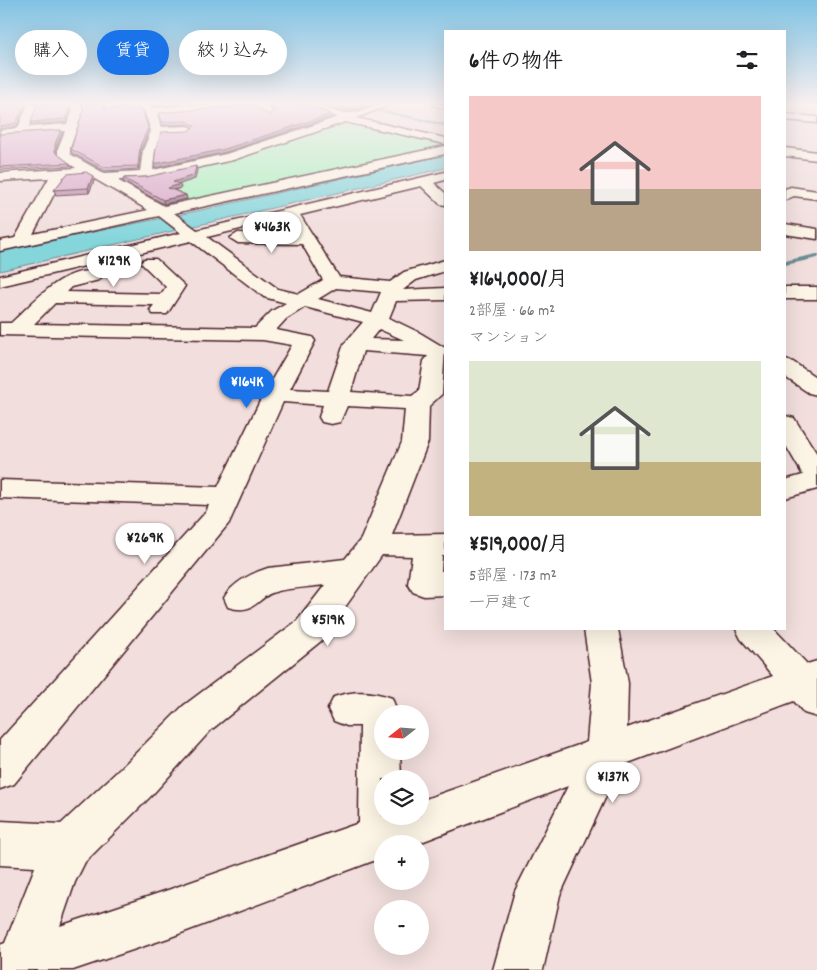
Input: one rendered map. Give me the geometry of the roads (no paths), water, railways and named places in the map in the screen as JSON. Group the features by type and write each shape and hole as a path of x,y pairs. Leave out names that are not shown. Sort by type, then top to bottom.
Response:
{"street":[{"path":"61,149 59,154 93,169 163,212 272,293 377,320 439,354"},
{"path":"147,168 152,149"},
{"path":"0,178 93,169 147,168 229,157 251,149"},
{"path":"0,246 444,150"},
{"path":"790,150 817,156"},
{"path":"130,162 147,168 161,185"},
{"path":"21,242 58,173"},
{"path":"0,280 196,236 444,176"},
{"path":"424,182 444,200"},
{"path":"786,195 792,191 817,195"},
{"path":"176,195 190,205"},
{"path":"291,213 333,282"},
{"path":"8,329 65,283 150,263 219,253 238,238 247,224"},
{"path":"786,229 817,234"},
{"path":"238,238 307,239"},
{"path":"145,332 176,286 150,263"},
{"path":"333,408 355,344 377,320 392,292 410,276 444,265"},
{"path":"263,334 262,332 279,315 333,282 392,292 444,294"},
{"path":"786,293 817,293"},
{"path":"50,297 168,300"},
{"path":"0,770 219,516 275,395 305,342 263,334 8,329"},
{"path":"355,344 420,349 439,354"},
{"path":"786,352 804,378"},
{"path":"11,966 69,846 136,782 197,718 309,631 374,543 431,403 430,394 435,361 439,354"},
{"path":"275,395 333,408 431,403"},
{"path":"786,425 817,475"},
{"path":"786,490 817,480"},
{"path":"0,489 228,496"},
{"path":"374,543 394,546 436,545 424,584 444,583"},
{"path":"240,598 268,580 353,570"},
{"path":"518,970 538,891 606,753 610,683 601,630"},
{"path":"384,835 606,753 811,686 754,630"},
{"path":"347,709 379,710 381,835"},
{"path":"11,966 168,914 374,839"},
{"path":"0,843 69,846"}],"water":[{"path":"444,155 444,168 0,271 0,251 202,210"}],"waterway":[{"path":"786,263 817,256"}]}
